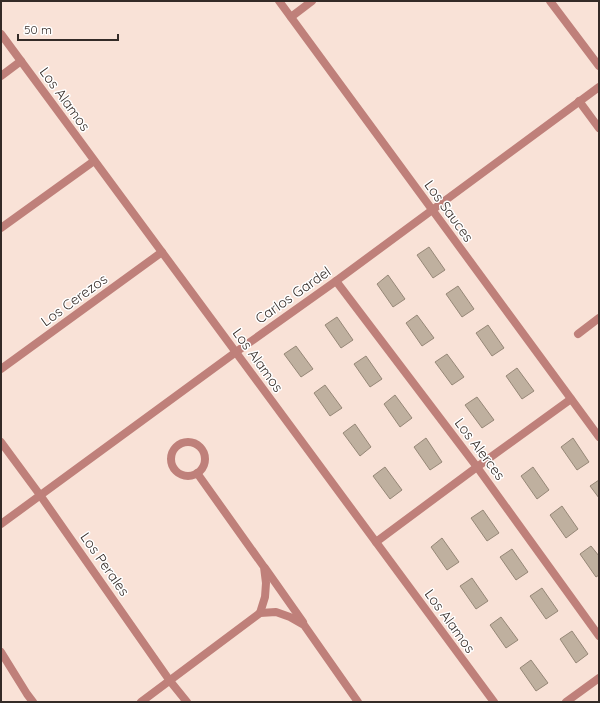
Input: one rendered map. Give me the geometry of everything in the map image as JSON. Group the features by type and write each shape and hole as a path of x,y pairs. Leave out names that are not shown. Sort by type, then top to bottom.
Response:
{"street":[{"name":"Los Sauces","path":"279,1 599,437"},
{"path":"291,17 312,1"},
{"path":"550,1 599,66"},
{"name":"Los Alamos","path":"1,34 494,702"},
{"path":"1,76 21,61"},
{"name":"Carlos Gardel","path":"1,524 236,352 336,281 599,87"},
{"path":"579,101 599,128"},
{"path":"1,228 94,161"},
{"name":"Los Cerezos","path":"1,369 162,252"},
{"name":"Los Alerces","path":"336,281 477,466 599,636"},
{"path":"578,334 599,318"},
{"path":"376,542 477,466 571,399"},
{"name":"Los Perales","path":"1,442 40,495 170,681 187,702"},
{"path":"185,442 191,442 201,448 205,458 202,469 197,473 187,476 176,472 171,462 172,452 175,447 185,442"},
{"path":"197,473 358,702"},
{"path":"260,613 265,597 266,583 264,567"},
{"path":"142,702 260,613 276,612 290,617 304,625"},
{"path":"1,652 33,702"},
{"path":"566,702 599,678"}],"building":[{"path":"429,247 445,270 433,278 417,255"},
{"path":"388,275 405,299 393,307 377,284"},
{"path":"458,286 474,309 462,317 446,294"},
{"path":"417,315 434,338 422,346 406,323"},
{"path":"337,317 353,340 341,348 325,325"},
{"path":"488,325 504,348 492,356 476,333"},
{"path":"296,346 313,369 301,377 284,354"},
{"path":"447,354 464,377 452,385 435,362"},
{"path":"366,356 382,379 370,387 354,364"},
{"path":"517,368 534,391 522,399 506,376"},
{"path":"325,385 342,408 330,416 314,393"},
{"path":"395,395 412,418 400,427 384,404"},
{"path":"477,397 494,420 482,428 465,405"},
{"path":"355,424 371,447 360,456 343,433"},
{"path":"426,438 442,462 430,470 414,447"},
{"path":"573,438 589,462 577,470 561,447"},
{"path":"385,467 402,490 390,499 373,476"},
{"path":"533,467 549,490 537,499 521,476"},
{"path":"599,480 599,498 590,486"},
{"path":"562,506 578,529 566,538 550,515"},
{"path":"483,510 499,533 487,541 471,518"},
{"path":"442,538 459,562 447,570 431,547"},
{"path":"591,546 599,556 599,575 596,577 580,554"},
{"path":"512,549 528,572 516,580 500,557"},
{"path":"472,578 488,601 476,609 460,586"},
{"path":"542,588 558,611 546,619 530,596"},
{"path":"501,617 518,640 506,648 490,625"},
{"path":"572,631 588,654 576,663 560,639"},
{"path":"531,660 548,683 536,691 520,668"}]}
